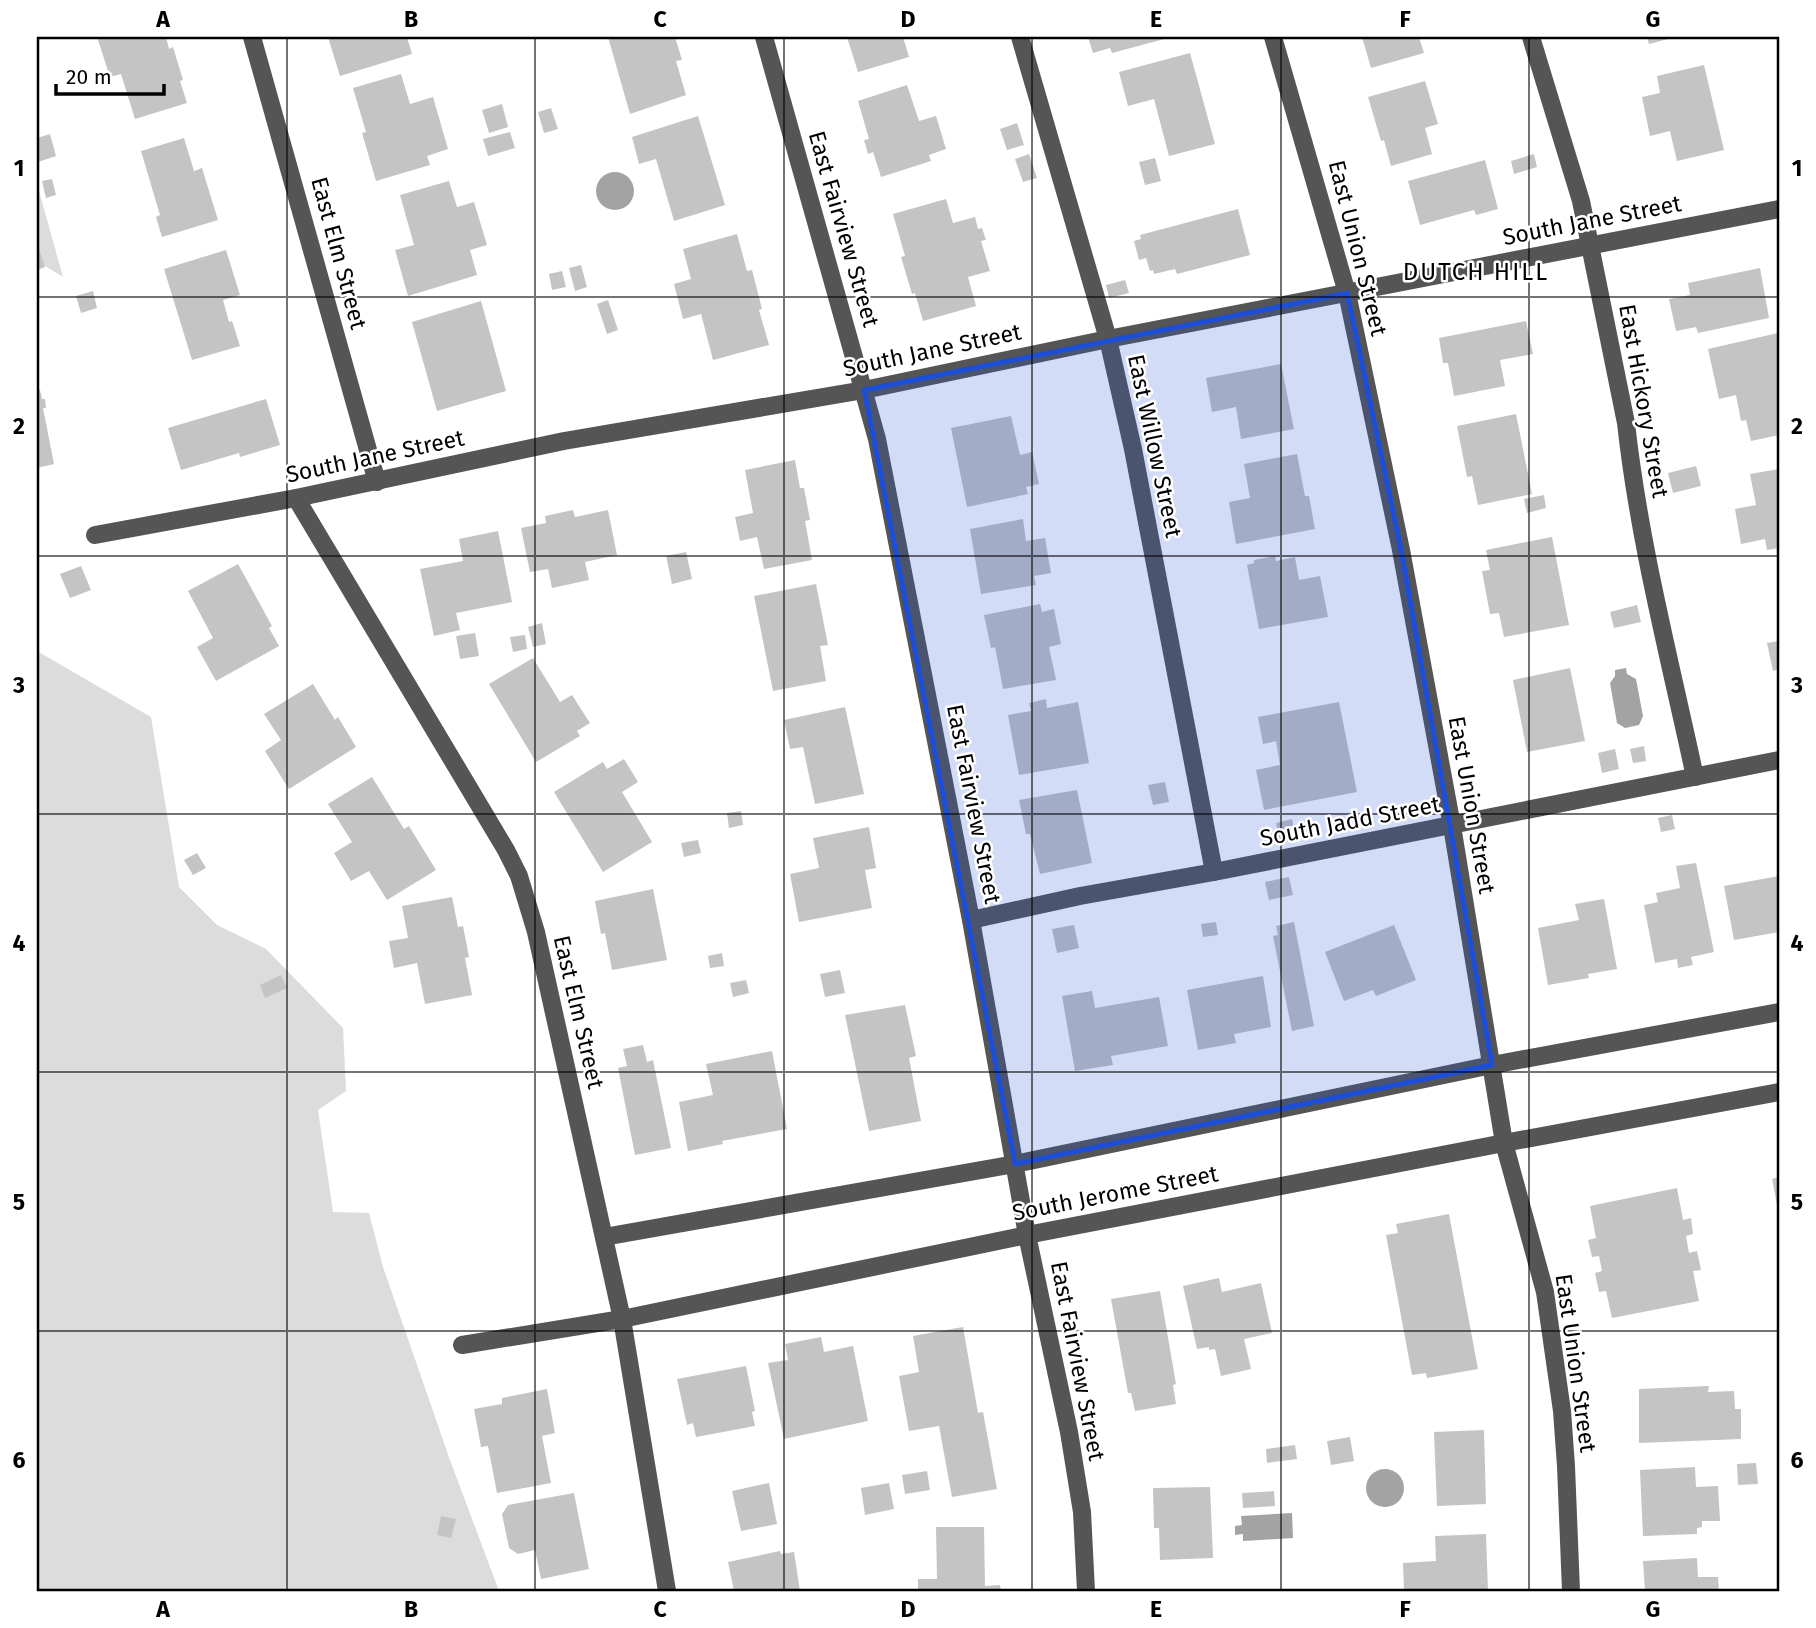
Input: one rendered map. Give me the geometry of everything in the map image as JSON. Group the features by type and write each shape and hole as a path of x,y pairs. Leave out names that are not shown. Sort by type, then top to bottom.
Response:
{"street":[{"name":"East Elm Street","path":"252,37 377,482"},
{"name":"East Fairview Street","path":"764,37 877,439 971,920 1027,1235 1069,1432 1082,1512 1086,1591"},
{"name":"East Willow Street","path":"1020,37 1108,339 1133,449 1214,872"},
{"name":"East Union Street","path":"1273,37 1347,293 1401,550 1452,825 1504,1143 1545,1292 1562,1411 1572,1591"},
{"name":"East Hickory Street","path":"1531,37 1581,201 1626,423 1645,545 1695,777"},
{"name":"South Jane Street","path":"95,536 377,482 564,441 864,390 1108,339 1779,209"},
{"name":"East Elm Street","path":"296,498 519,876 536,932 622,1319 667,1591"},
{"name":"South Jadd Street","path":"971,920 1080,896 1779,760"},
{"name":"South Jerome Street","path":"604,1237 1015,1164 1492,1065 1779,1012"},
{"name":"South Jerome Street","path":"462,1345 622,1319 1027,1235 1779,1092"}],"highlighted area":[{"path":"1347,293 1401,550 1492,1065 1015,1164 864,390"}],"shaded area":[{"path":"615,172 629,177 634,191 629,205 615,210 601,205 596,191 601,177"},
{"path":"37,184 63,277 37,261"},
{"path":"37,651 151,717 179,887 217,925 266,949 343,1028 346,1091 318,1110 333,1212 369,1213 383,1267 499,1591 37,1591"},
{"path":"1626,668 1627,674 1636,679 1643,716 1639,725 1625,728 1617,723 1610,683 1615,676 1615,670"},
{"path":"1385,1469 1398,1475 1404,1488 1398,1501 1385,1507 1372,1501 1366,1488 1372,1475"},
{"path":"1292,1513 1293,1538 1243,1541 1243,1534 1235,1535 1235,1526 1242,1525 1241,1516"}],"building":[{"path":"97,37 166,37 169,49 173,47 187,103 135,119 121,74 110,77"},
{"path":"328,37 407,37 412,54 340,76"},
{"path":"608,37 675,37 682,60 676,61 686,95 630,114"},
{"path":"847,37 903,37 909,57 858,72"},
{"path":"1088,37 1168,38 1112,53 1110,48 1093,53"},
{"path":"1362,37 1419,37 1424,53 1371,68"},
{"path":"1647,37 1672,37 1672,38 1649,44"},
{"path":"1190,53 1215,144 1169,156 1154,99 1128,106 1119,72"},
{"path":"1704,65 1724,150 1677,161 1670,131 1650,136 1642,97 1660,93 1657,76"},
{"path":"401,74 410,104 433,97 448,149 427,156 430,165 376,181 353,88"},
{"path":"1425,81 1438,124 1425,128 1432,154 1391,166 1368,97"},
{"path":"907,85 919,121 936,116 946,149 929,155 931,161 881,177 873,152 868,154 864,140 869,139 858,101"},
{"path":"502,104 508,127 489,133 482,110"},
{"path":"551,108 558,129 544,133 538,112"},
{"path":"698,116 725,205 674,221 656,159 639,164 632,137"},
{"path":"1017,123 1024,145 1007,150 1000,129"},
{"path":"510,132 515,148 488,156 483,139"},
{"path":"50,134 56,156 38,162 37,138"},
{"path":"184,138 194,171 202,168 218,220 162,237 156,217 160,215 141,151"},
{"path":"1029,154 1037,178 1023,182 1015,159"},
{"path":"1534,154 1537,167 1514,174 1511,161"},
{"path":"1155,158 1161,181 1145,185 1139,162"},
{"path":"1485,160 1498,209 1476,215 1474,210 1420,225 1408,181"},
{"path":"52,179 56,195 46,198 42,181"},
{"path":"449,181 457,207 474,202 487,245 470,250 477,275 408,296 395,250 414,245 400,195"},
{"path":"946,199 953,223 975,217 978,229 982,228 986,240 981,241 990,271 968,277 976,306 923,321 901,257 905,256 893,214"},
{"path":"1238,209 1250,255 1177,274 1175,269 1154,274 1153,270 1150,271 1146,258 1139,260 1134,241 1141,239 1140,235"},
{"path":"737,234 747,271 752,270 769,345 713,360 701,314 683,319 674,284 691,279 683,249"},
{"path":"37,243 45,267 37,270"},
{"path":"226,250 240,295 223,300 240,346 192,360 164,269"},
{"path":"581,265 587,287 575,291 569,268"},
{"path":"1760,268 1769,318 1698,333 1696,327 1676,331 1669,299 1690,295 1688,283"},
{"path":"562,271 566,287 552,290 549,274"},
{"path":"1125,280 1129,293 1109,298 1106,285"},
{"path":"93,291 97,308 81,313 76,296"},
{"path":"608,300 618,330 607,334 597,304"},
{"path":"481,301 506,391 437,411 412,322"},
{"path":"1526,321 1533,354 1500,360 1505,386 1454,396 1448,363 1443,363 1439,338"},
{"path":"1778,333 1779,435 1751,441 1746,420 1741,421 1736,395 1719,399 1708,349"},
{"path":"1281,364 1294,429 1241,439 1236,407 1212,412 1206,378"},
{"path":"37,390 40,390 42,399 45,399 46,408 43,408 54,464 37,468"},
{"path":"266,399 280,445 240,457 239,453 181,470 168,428"},
{"path":"1516,414 1532,494 1478,505 1472,476 1467,477 1457,426"},
{"path":"1011,416 1020,455 1032,452 1039,484 1026,487 1028,494 967,507 951,428"},
{"path":"1297,454 1315,529 1236,544 1229,502 1250,498 1244,464"},
{"path":"795,460 810,520 805,521 812,560 764,569 757,537 740,541 735,517 753,513 745,470"},
{"path":"1696,466 1701,486 1673,493 1668,473"},
{"path":"1779,469 1779,548 1767,550 1765,539 1741,544 1735,509 1756,505 1750,474"},
{"path":"1544,495 1546,508 1527,513 1524,499"},
{"path":"573,510 575,517 608,510 617,555 585,562 589,580 552,588 548,569 530,572 521,528 546,523 545,516"},
{"path":"1023,519 1026,541 1045,538 1051,573 1034,576 1036,585 981,594 970,529"},
{"path":"498,531 512,602 456,613 460,630 434,636 420,569 463,561 459,539"},
{"path":"1552,537 1569,625 1504,637 1499,613 1490,614 1482,571 1490,570 1486,550"},
{"path":"686,552 692,579 672,584 666,556"},
{"path":"1275,556 1276,561 1295,557 1299,580 1320,576 1328,617 1259,629 1247,565 1254,563 1254,560"},
{"path":"238,564 272,626 269,628 279,646 216,681 197,647 213,638 188,591"},
{"path":"81,566 91,590 70,598 60,574"},
{"path":"816,584 828,645 820,646 826,681 773,691 754,596"},
{"path":"1040,604 1042,612 1054,609 1061,644 1049,647 1056,680 1003,689 995,647 991,648 984,615"},
{"path":"1637,605 1641,622 1614,628 1610,612"},
{"path":"542,623 546,644 533,647 528,627"},
{"path":"475,633 479,656 460,659 456,636"},
{"path":"525,635 527,649 513,652 510,637"},
{"path":"1779,641 1779,669 1773,671 1767,643"},
{"path":"533,658 560,702 572,695 590,723 577,731 580,736 536,762 489,684"},
{"path":"1570,668 1585,741 1527,752 1513,680"},
{"path":"313,684 335,720 338,717 356,747 289,789 265,751 281,740 264,714"},
{"path":"1046,699 1047,708 1078,702 1089,763 1019,775 1008,715 1031,711 1029,703"},
{"path":"1339,702 1357,792 1264,810 1256,770 1280,765 1276,741 1263,744 1258,717"},
{"path":"845,707 864,794 815,804 803,747 790,749 784,720"},
{"path":"1644,746 1646,761 1633,763 1630,749"},
{"path":"1615,749 1619,769 1602,773 1598,753"},
{"path":"624,759 638,782 622,792 652,842 603,872 554,792 603,762 607,769"},
{"path":"372,777 404,829 409,826 436,870 387,900 369,871 351,881 334,853 352,842 328,804"},
{"path":"1165,782 1169,802 1153,805 1148,785"},
{"path":"1077,790 1092,863 1040,874 1030,834 1026,834 1019,800"},
{"path":"741,811 743,825 729,828 727,813"},
{"path":"1672,815 1675,829 1661,832 1658,818"},
{"path":"1292,819 1296,839 1280,843 1276,823"},
{"path":"869,827 876,868 865,870 872,908 799,922 790,874 819,868 813,838"},
{"path":"698,840 701,853 684,857 681,843"},
{"path":"197,853 206,868 193,875 184,860"},
{"path":"1696,863 1714,952 1691,957 1693,965 1678,968 1677,959 1655,963 1644,905 1658,902 1656,893 1680,888 1676,866"},
{"path":"1779,876 1779,932 1734,940 1724,886"},
{"path":"1289,877 1293,895 1269,900 1265,882"},
{"path":"653,889 667,960 612,970 595,901"},
{"path":"452,897 458,927 463,926 469,957 465,958 472,995 425,1004 417,963 394,968 389,941 408,938 402,906"},
{"path":"1604,899 1617,969 1588,974 1589,978 1548,985 1538,928 1579,920 1575,904"},
{"path":"1216,922 1218,935 1203,937 1201,924"},
{"path":"1294,922 1314,1026 1292,1031 1273,936 1278,935 1276,926"},
{"path":"1074,925 1079,948 1057,953 1052,929"},
{"path":"1394,925 1416,980 1376,996 1373,990 1344,1001 1325,952"},
{"path":"722,953 724,966 710,968 708,956"},
{"path":"840,970 845,993 825,997 820,974"},
{"path":"281,975 287,988 265,998 260,985"},
{"path":"1263,976 1271,1027 1234,1034 1236,1043 1198,1050 1187,990"},
{"path":"746,980 749,993 733,997 730,983"},
{"path":"1092,991 1095,1008 1159,997 1168,1046 1111,1056 1113,1065 1075,1071 1062,996"},
{"path":"905,1005 916,1056 909,1058 921,1121 869,1131 845,1015"},
{"path":"643,1045 647,1062 653,1060 671,1148 635,1155 618,1068 627,1066 623,1049"},
{"path":"772,1051 787,1129 722,1141 723,1144 688,1151 679,1102 713,1095 706,1064"},
{"path":"1779,1177 1779,1210 1778,1210 1772,1179"},
{"path":"1677,1188 1683,1220 1691,1218 1693,1234 1686,1236 1689,1253 1697,1251 1701,1270 1693,1271 1699,1301 1612,1318 1606,1291 1599,1292 1595,1273 1602,1271 1599,1256 1592,1257 1588,1240 1596,1238 1590,1206"},
{"path":"1449,1214 1478,1369 1427,1378 1426,1373 1412,1375 1386,1235 1398,1233 1396,1224"},
{"path":"1219,1278 1222,1292 1261,1283 1272,1333 1244,1339 1251,1369 1221,1376 1215,1349 1197,1349 1183,1286"},
{"path":"1160,1291 1176,1384 1173,1385 1176,1404 1135,1411 1131,1393 1128,1393 1111,1299"},
{"path":"963,1327 978,1413 983,1412 997,1489 952,1497 939,1426 909,1431 899,1376 919,1372 913,1336"},
{"path":"821,1337 824,1352 853,1346 868,1421 784,1439 768,1363 788,1360 785,1344"},
{"path":"746,1366 755,1411 752,1412 755,1426 696,1437 693,1423 687,1425 677,1379"},
{"path":"1709,1386 1708,1392 1734,1391 1735,1409 1741,1409 1741,1439 1639,1443 1639,1389"},
{"path":"547,1389 555,1433 542,1436 551,1483 497,1493 488,1446 481,1447 474,1409 502,1404 502,1398"},
{"path":"1484,1430 1486,1504 1437,1506 1434,1432"},
{"path":"1350,1437 1354,1461 1331,1465 1327,1441"},
{"path":"1295,1445 1297,1459 1267,1463 1266,1449"},
{"path":"1756,1463 1758,1484 1738,1485 1737,1464"},
{"path":"1695,1467 1696,1487 1718,1486 1720,1521 1702,1521 1702,1527 1697,1528 1697,1534 1643,1536 1640,1470"},
{"path":"927,1471 930,1490 905,1494 902,1475"},
{"path":"769,1483 777,1524 741,1531 732,1491"},
{"path":"889,1483 894,1509 865,1515 861,1488"},
{"path":"1210,1487 1213,1558 1160,1560 1159,1528 1154,1528 1153,1488"},
{"path":"1274,1491 1275,1506 1243,1508 1242,1493"},
{"path":"574,1493 589,1569 541,1579 535,1550 518,1554 509,1548 502,1514 508,1505"},
{"path":"441,1516 456,1519 451,1538 437,1535"},
{"path":"936,1527 984,1527 985,1586 1000,1585 1001,1591 918,1591 918,1579 937,1579"},
{"path":"1486,1534 1488,1591 1404,1591 1403,1563 1436,1561 1435,1536"},
{"path":"780,1551 781,1554 794,1552 800,1591 734,1591 728,1562"},
{"path":"1697,1558 1698,1577 1718,1577 1719,1591 1645,1591 1643,1561"}],"district":[{"name":"DUTCH HILL","path":"1476,272"}]}
